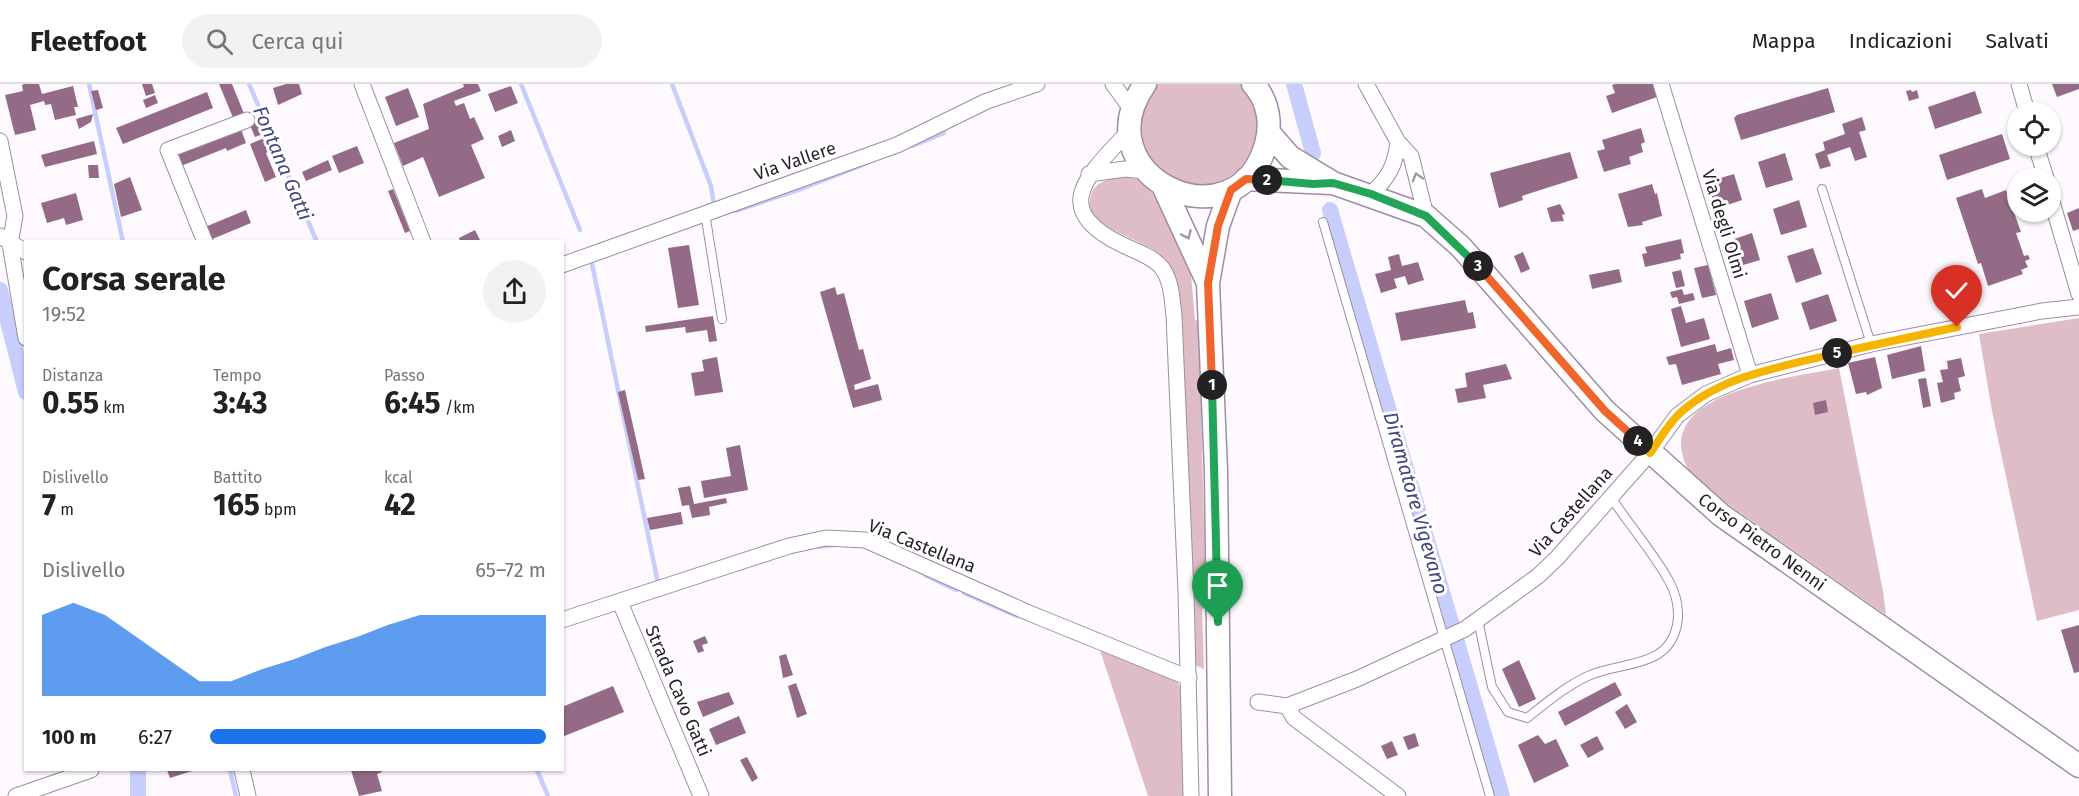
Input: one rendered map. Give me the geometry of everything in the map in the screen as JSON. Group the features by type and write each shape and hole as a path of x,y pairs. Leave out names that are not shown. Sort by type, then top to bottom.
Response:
{"main road":[{"path":"1145,84 1130,121 1135,154 1145,171 1164,188 1208,283"},
{"path":"1220,796 1216,471 1208,283 1218,226 1239,184 1262,159 1269,133 1268,111 1258,86"},
{"name":"Corso Pietro Nenni","path":"1269,133 1290,157 1333,183 1371,194 1426,216 1461,247 1605,411 1721,515 2079,766"},
{"name":"Corso Pietro Nenni","path":"1164,188 1197,197 1215,195 1239,184 1333,183"}],"street":[{"path":"362,84 422,240"},
{"name":"Via Vallere","path":"564,264 897,145 987,101 1037,84"},
{"path":"1113,84 1130,121 1089,174 1080,201 1084,217 1099,234 1161,266 1170,282 1174,316 1189,678 1191,796"},
{"path":"1365,84 1398,142 1411,156 1426,216"},
{"name":"Via degli Olmi","path":"1661,84 1749,375"},
{"path":"2019,84 2024,102"},
{"path":"204,240 168,150 247,120"},
{"path":"0,141 15,216 5,240 24,329"},
{"path":"1371,194 1388,178 1393,169 1398,142"},
{"path":"1089,174 1125,169 1145,171"},
{"path":"2058,222 2079,294"},
{"path":"5,240 24,251"},
{"name":"Via Castellana","path":"1258,702 1287,706 1357,679 1465,629 1538,576 1650,453 1677,416 1706,394 1749,375 1872,344 2042,311 2079,307"},
{"name":"Via Castellana","path":"564,619 789,546 826,538 865,540 1029,613 1189,678"},
{"name":"Strada Cavo Gatti","path":"620,602 701,796"},
{"path":"1287,706 1294,718 1398,796"},
{"path":"16,796 88,771"},
{"path":"242,771 248,796"}],"lane":[{"path":"1822,189 1872,344"},
{"path":"705,213 722,319"},
{"path":"1323,222 1490,796"},
{"path":"1478,620 1492,687 1508,712 1527,717 1586,677 1607,668 1651,659 1668,649 1679,615 1676,597 1668,580 1611,497"}],"shaded area":[{"path":"1158,84 1243,84 1255,105 1258,128 1254,144 1238,170 1216,183 1193,184 1170,176 1153,160 1142,138 1143,112"},
{"path":"1126,176 1139,180 1156,197 1190,263 1195,320 1199,321 1206,608 1202,609 1204,669 1193,664 1193,572 1179,297 1171,269 1164,259 1152,249 1104,224 1090,206 1091,195 1097,186 1110,179"},
{"path":"2079,318 2079,610 2037,621 1992,411 1979,334"},
{"path":"1839,368 1886,615 1695,481 1682,452 1685,428 1700,410 1724,396 1785,378"},
{"path":"1099,647 1175,678 1183,692 1184,796 1148,796"}],"building":[{"path":"39,84 42,94 73,86 78,107 74,107 76,115 55,120 51,104 45,105 44,101 30,105 36,130 15,135 5,95 23,91 22,85"},
{"path":"142,84 152,84 155,93 146,96"},
{"path":"219,84 232,84 245,116 234,120"},
{"path":"286,84 299,84 302,94 278,105 273,88"},
{"path":"463,84 478,84 481,91 454,101 456,106 464,103 470,119 474,117 484,139 471,145 485,178 439,197 423,157 403,166 394,143 429,129 423,104 464,87"},
{"path":"1653,84 1657,97 1612,113 1606,96 1615,93 1612,85"},
{"path":"2052,84 2079,84 2079,89 2057,97"},
{"path":"511,86 518,103 495,112 488,94"},
{"path":"408,88 419,117 396,126 385,97"},
{"path":"1828,88 1835,112 1741,140 1734,118 1737,115"},
{"path":"98,90 103,108 96,110 91,91"},
{"path":"1911,90 1912,92 1917,90 1919,98 1909,101 1906,91"},
{"path":"1975,91 1982,113 1935,129 1928,107"},
{"path":"207,92 213,108 123,144 116,128"},
{"path":"155,95 158,103 146,108 143,100"},
{"path":"93,114 91,122 79,129 76,119"},
{"path":"1862,117 1866,130 1859,132 1867,157 1855,161 1850,147 1827,155 1831,166 1820,169 1815,154 1825,150 1823,142 1845,134 1842,124"},
{"path":"258,122 263,134 255,137 250,125"},
{"path":"1641,128 1645,142 1641,144 1643,152 1629,157 1631,164 1604,172 1597,151 1605,149 1602,140"},
{"path":"241,129 246,143 227,151 226,148 181,166 176,155"},
{"path":"511,130 515,141 502,147 498,136"},
{"path":"2002,134 2007,156 2010,159 1947,180 1939,155"},
{"path":"264,138 270,151 266,153 276,177 265,182 250,144"},
{"path":"94,141 97,154 45,167 41,155"},
{"path":"357,146 364,163 339,173 332,156"},
{"path":"1570,152 1578,178 1522,196 1523,200 1499,208 1490,173"},
{"path":"1785,153 1793,180 1766,188 1758,162"},
{"path":"328,160 332,170 306,181 302,172"},
{"path":"88,165 98,165 99,178 89,178"},
{"path":"1734,174 1742,200 1716,209 1707,182"},
{"path":"130,177 142,210 121,217 114,184"},
{"path":"1652,184 1655,194 1657,193 1662,216 1642,222 1643,225 1628,227 1618,194"},
{"path":"393,189 410,231 405,233 388,191"},
{"path":"1982,189 1985,198 2006,190 2007,222 2017,222 2021,232 2016,233 2024,256 2028,255 2030,259 2025,261 2028,267 2021,270 2023,274 1988,286 1981,263 1978,264 1956,198"},
{"path":"76,193 83,220 66,225 64,218 47,223 41,203"},
{"path":"1799,200 1807,227 1781,235 1773,209"},
{"path":"1560,204 1565,214 1562,215 1564,221 1551,222 1547,208"},
{"path":"2079,208 2079,229 2073,231 2067,213"},
{"path":"246,210 251,223 210,240 205,227"},
{"path":"475,230 480,240 460,240 459,238"},
{"path":"1752,233 1760,260 1733,268 1725,242"},
{"path":"1681,239 1684,253 1680,254 1681,259 1645,267 1642,254 1647,253 1645,247"},
{"path":"689,245 699,305 678,308 668,248"},
{"path":"1813,248 1822,274 1796,283 1787,256"},
{"path":"1523,252 1530,269 1521,273 1514,256"},
{"path":"1399,254 1402,266 1418,262 1424,280 1408,285 1405,276 1394,279 1397,288 1381,293 1375,274 1391,270 1388,257"},
{"path":"1708,265 1716,295 1702,298 1694,268"},
{"path":"1619,269 1622,282 1592,289 1589,275"},
{"path":"1681,270 1685,286 1676,288 1672,272"},
{"path":"835,287 837,295 844,293 859,350 863,349 871,379 854,385 855,390 878,384 882,400 853,408 820,292"},
{"path":"1682,289 1684,295 1693,293 1695,300 1679,304 1677,297 1672,298 1670,292"},
{"path":"1771,293 1779,319 1752,328 1744,301"},
{"path":"1828,294 1837,321 1810,330 1801,303"},
{"path":"1465,300 1468,313 1473,312 1476,328 1401,341 1395,313"},
{"path":"1681,306 1686,323 1704,318 1710,339 1681,347 1671,309"},
{"path":"713,316 717,341 709,342 707,330 686,333 685,327 646,332 645,326"},
{"path":"1715,344 1717,352 1731,348 1734,360 1718,364 1721,374 1682,385 1676,364 1669,365 1666,357"},
{"path":"1921,346 1925,371 1892,379 1887,355"},
{"path":"717,357 723,392 695,396 691,373 704,371 702,360"},
{"path":"1875,357 1882,388 1867,395 1866,392 1856,394 1848,363"},
{"path":"1961,358 1965,376 1958,378 1961,391 1954,393 1955,399 1941,403 1937,383 1943,382 1940,370 1948,369 1947,361"},
{"path":"1506,364 1512,379 1483,385 1486,398 1458,403 1455,389 1467,387 1465,373"},
{"path":"1926,378 1931,406 1923,408 1918,379"},
{"path":"625,390 645,479 638,480 618,392"},
{"path":"1826,400 1828,412 1815,415 1813,403"},
{"path":"740,445 748,490 704,498 701,481 731,476 726,448"},
{"path":"690,486 694,504 726,498 727,503 709,507 710,515 692,518 689,505 682,506 678,488"},
{"path":"681,512 683,524 650,530 647,518"},
{"path":"2079,625 2079,672 2074,673 2061,630"},
{"path":"705,636 708,643 702,645 704,651 698,653 693,641"},
{"path":"786,654 793,675 783,678 779,656"},
{"path":"1519,660 1536,699 1519,707 1502,669"},
{"path":"1615,682 1622,695 1565,726 1558,712"},
{"path":"796,683 807,714 797,718 788,686"},
{"path":"613,686 624,712 564,736 564,706"},
{"path":"729,692 734,704 703,717 697,702"},
{"path":"1627,704 1637,722 1625,729 1615,712"},
{"path":"739,716 746,733 716,745 709,729"},
{"path":"1415,733 1419,746 1408,750 1403,737"},
{"path":"1538,735 1545,744 1556,739 1569,766 1534,783 1518,745"},
{"path":"1597,736 1604,749 1588,758 1580,745"},
{"path":"1392,741 1398,755 1387,759 1381,746"},
{"path":"747,757 758,778 752,782 740,760"},
{"path":"167,771 192,771 170,778"},
{"path":"351,771 382,771 377,774 382,791 359,796"}],"waterway":[{"path":"89,84 123,240"},
{"name":"Fontana Gatti","path":"249,84 316,240"},
{"path":"521,84 580,230"},
{"path":"672,84 711,186 714,205"},
{"name":"Diramatore Vigevano","path":"1294,84 1313,153"},
{"path":"912,146 944,133"},
{"path":"735,211 865,164"},
{"name":"Diramatore Vigevano","path":"1330,210 1502,796"},
{"path":"588,260 591,259 658,583"},
{"path":"0,290 24,384"},
{"path":"815,547 834,545"},
{"path":"925,575 956,590"},
{"path":"964,593 1017,616"},
{"path":"138,771 138,796"},
{"path":"230,771 236,796"},
{"name":"Fontana Gatti","path":"537,771 548,796"}],"route":[{"path":"1218,622 1216,471 1208,283 1218,226 1231,190 1246,179 1313,184 1333,183 1371,194 1426,216 1461,247 1569,366 1605,411 1650,453 1677,416 1706,394 1749,375 1872,344 1957,327"}]}
